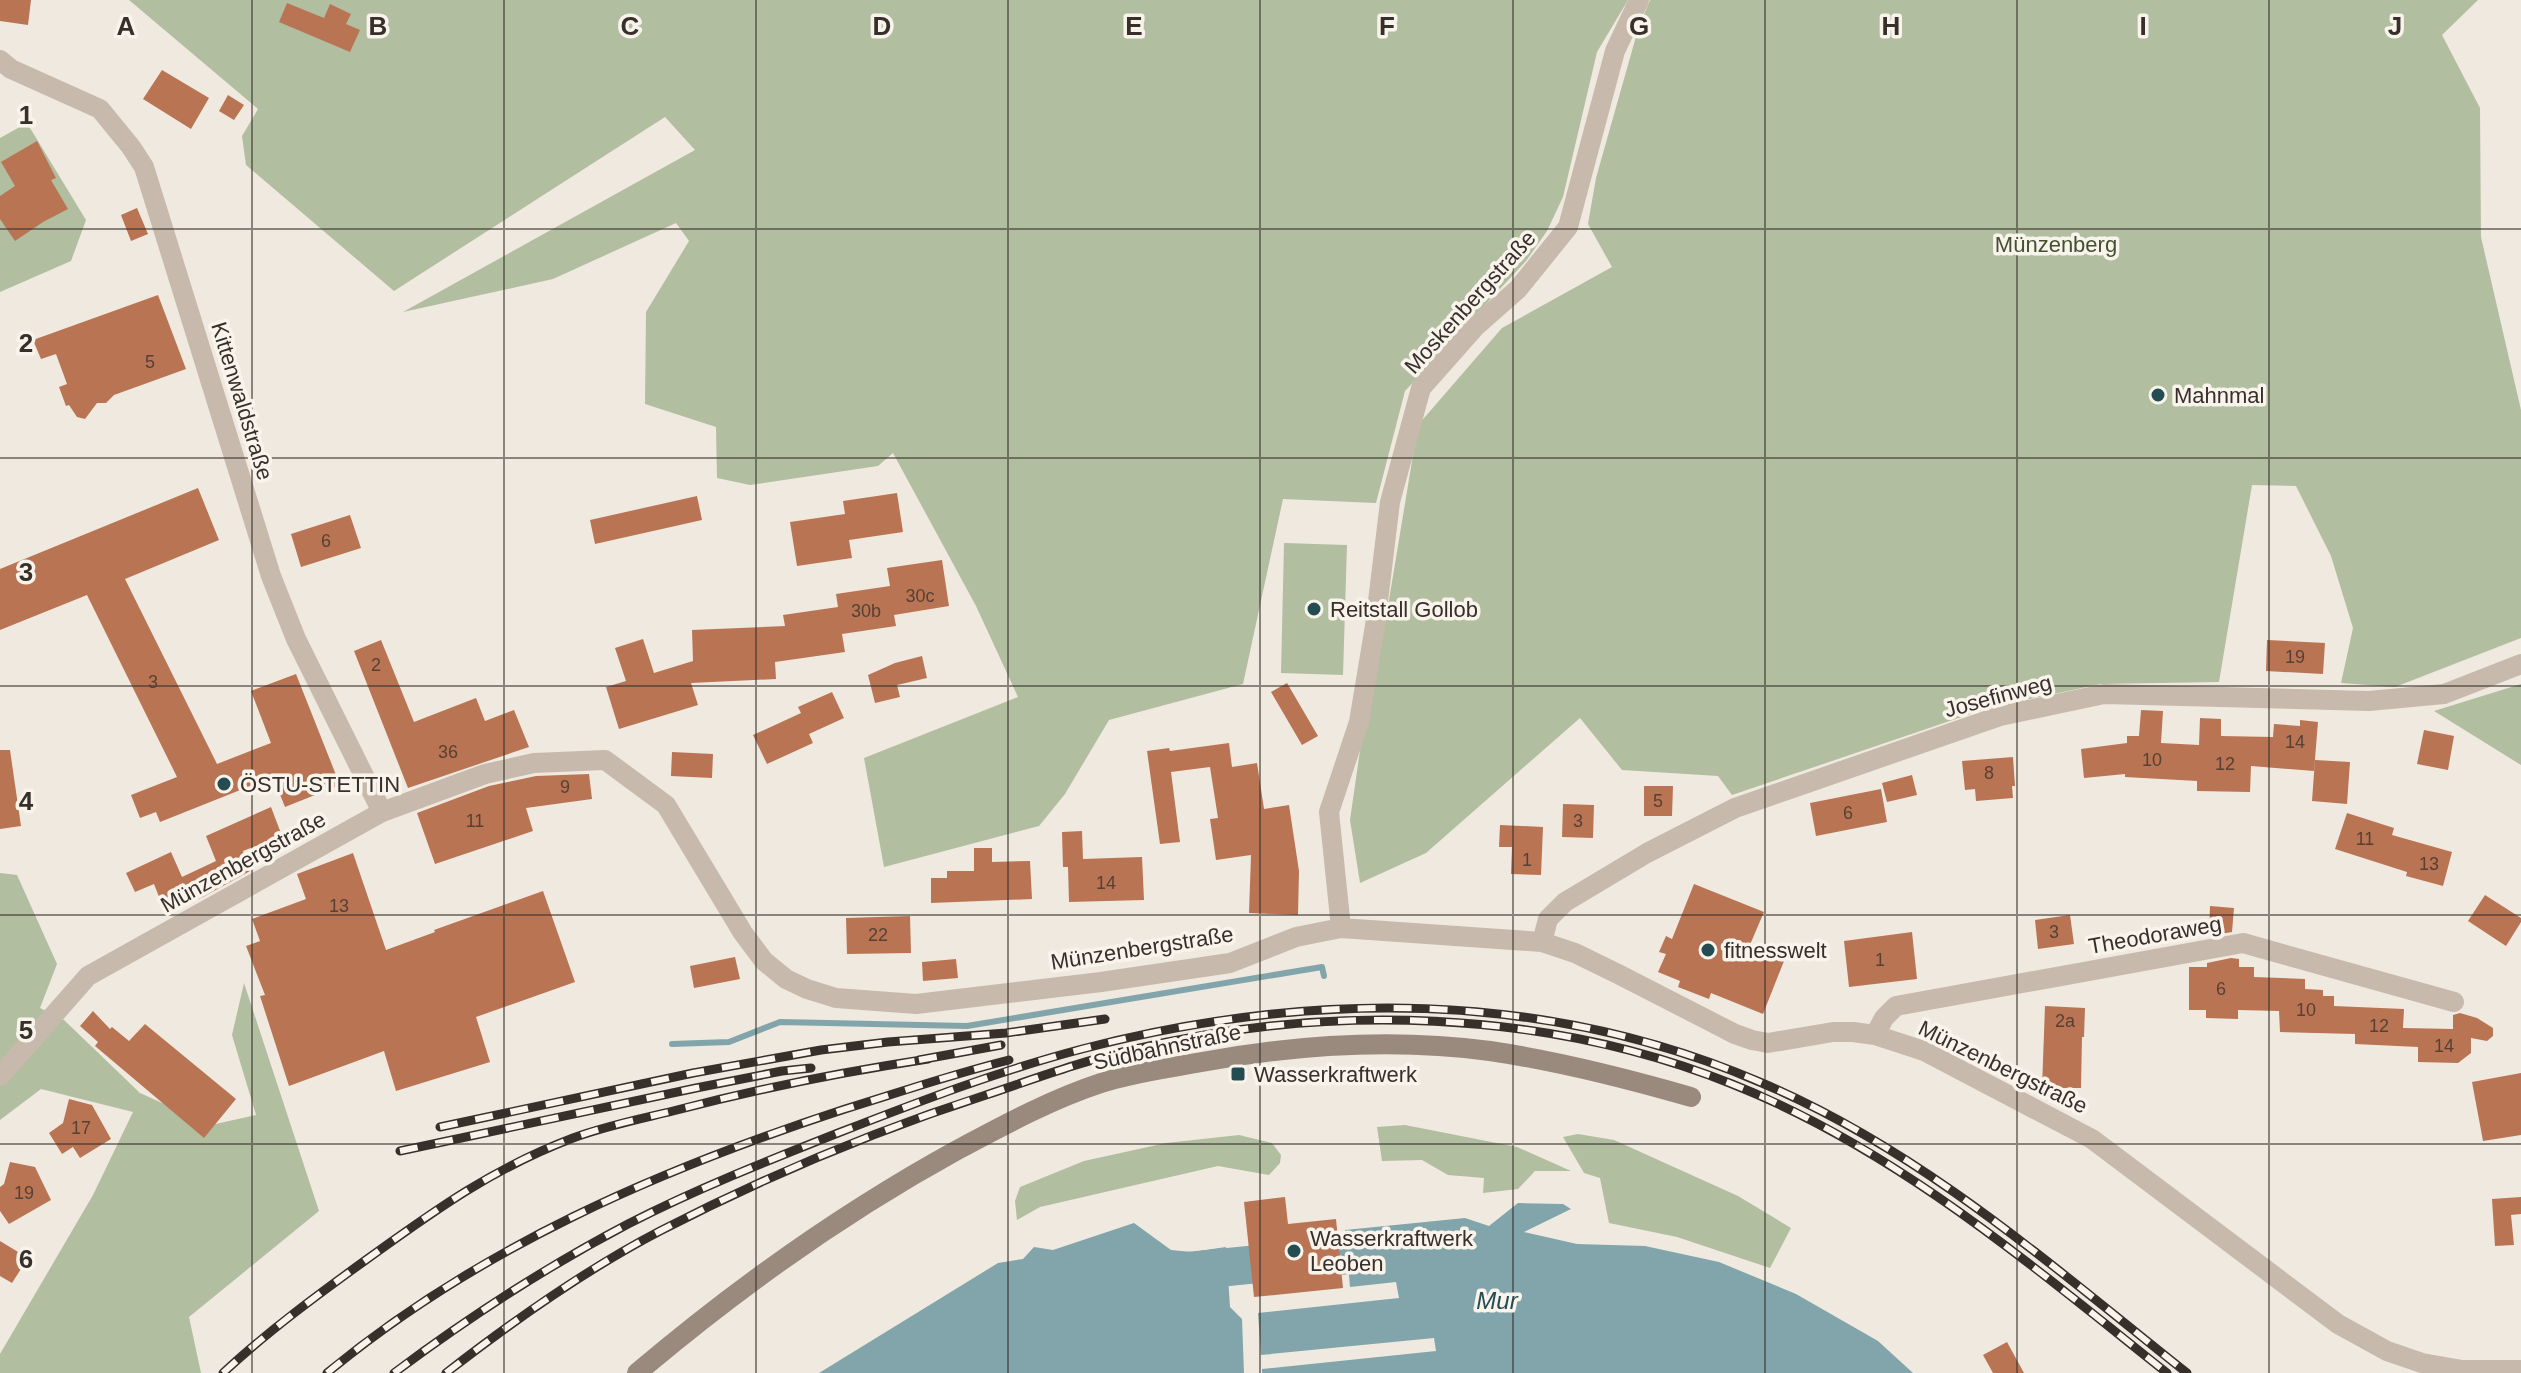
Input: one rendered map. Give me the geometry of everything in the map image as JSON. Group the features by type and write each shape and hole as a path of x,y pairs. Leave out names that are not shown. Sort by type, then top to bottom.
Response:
{"main road":[{"name":"Südbahnstraße","path":"637,1373 700,1321 846,1216 902,1180 1008,1123 1100,1083 1236,1055 1357,1045 1427,1045 1491,1051 1579,1068 1691,1097"}],"street":[{"name":"Moskenbergstraße","path":"1341,928 1329,812 1359,722 1375,626 1390,502 1421,388 1475,327 1518,289 1568,227 1615,51 1639,0"},
{"name":"Kittenwaldstraße","path":"0,60 11,69 100,109 144,167 271,576 296,639 382,812"},
{"name":"Josefinweg","path":"1542,942 1548,919 1565,902 1647,853 1735,808 2000,716 2104,694 2369,701 2444,694 2521,664"},
{"name":"Münzenbergstraße","path":"0,1076 88,976 382,812 485,774 534,763 605,760 666,805 743,933 764,961 786,979 807,989 836,998 916,1004 1230,963 1296,937 1341,928 1542,942 1575,953 1752,1040 1768,1043 1833,1032 1875,1035 1924,1051 2092,1139 2338,1324 2387,1351 2422,1363 2462,1370 2521,1370"},
{"name":"Theodoraweg","path":"1875,1035 1884,1018 1896,1006 2243,943 2454,1002"}],"green space":[{"path":"129,0 1628,0 1597,52 1563,197 1547,231 1526,261 1405,391 1376,503 1283,499 1243,684 1109,720 1065,794 1039,826 884,867 864,758 1018,697 976,606 893,453 878,466 750,485 717,478 716,427 645,404 646,312 689,241 676,223 553,279 403,312 695,150 665,117 394,291 246,165 242,136 258,109"},
{"name":"Münzenberg","path":"1650,0 2478,0 2442,35 2480,108 2481,237 2521,410 2521,638 2395,687 2341,683 2353,628 2331,556 2296,486 2252,485 2219,682 2101,684 1991,707 1732,795 1718,776 1622,770 1580,718 1426,853 1360,883 1350,820 1365,716 1389,600 1418,425 1502,328 1612,267 1588,224 1596,178 1639,26"},
{"path":"27,123 86,220 71,261 0,292 0,138"},
{"name":"Reitstall Gollob","path":"1284,543 1347,545 1343,675 1281,673"},
{"path":"2521,684 2521,765 2434,711"},
{"path":"0,873 17,875 57,964 40,1008 64,1020 140,1093 211,1125 256,1115 232,1035 244,983 319,1211 189,1317 201,1373 0,1373 0,1354 93,1195 133,1112 41,1089 0,1120"},
{"path":"1405,1125 1517,1147 1571,1171 1535,1171 1518,1189 1483,1193 1484,1178 1448,1175 1422,1160 1382,1161 1377,1127"},
{"path":"1578,1134 1614,1140 1738,1196 1791,1228 1770,1268 1677,1237 1609,1223 1600,1178 1584,1173 1563,1137"},
{"path":"1239,1135 1272,1143 1281,1155 1280,1163 1269,1175 1218,1166 1040,1207 1017,1220 1015,1201 1020,1187 1084,1161 1166,1143"}],"water":[{"name":"Mur","path":"1518,1203 1563,1204 1571,1209 1524,1232 1577,1244 1645,1246 1719,1262 1796,1294 1878,1341 1913,1373 1262,1373 1262,1369 1436,1351 1434,1338 1261,1355 1258,1313 1399,1298 1396,1282 1350,1287 1345,1230 1465,1218 1489,1226"},
{"path":"1134,1223 1171,1250 1192,1252 1226,1247 1230,1307 1242,1319 1244,1373 819,1373 998,1263 1023,1259 1034,1247 1053,1250"}],"building":[{"path":"0,0 31,0 28,25 0,21"},
{"path":"287,3 324,18 330,4 351,14 346,24 360,30 350,52 279,22"},
{"path":"162,70 209,98 191,129 143,99"},
{"path":"228,95 244,105 234,120 219,111"},
{"path":"37,141 56,178 51,180 68,209 15,241 0,219 0,196 15,186 1,162"},
{"path":"137,208 148,234 131,241 121,215"},
{"path":"158,295 186,369 114,395 106,403 97,403 85,419 77,417 69,405 66,406 59,387 67,384 56,354 41,359 33,340"},
{"path":"198,488 219,540 125,579 217,764 271,743 251,691 296,674 340,785 285,807 273,777 160,822 156,812 140,818 131,795 177,777 87,595 0,630 0,569"},
{"path":"897,493 903,532 849,540 852,558 797,566 790,522 845,514 843,501"},
{"path":"697,496 702,520 595,544 590,520"},
{"path":"350,515 361,548 301,567 291,534"},
{"path":"942,560 949,606 894,615 896,626 842,634 845,652 775,662 776,679 691,683 698,705 619,729 606,687 626,681 615,648 643,639 654,673 693,661 692,630 785,626 783,615 838,607 836,594 890,586 887,568"},
{"path":"381,640 414,722 476,698 485,721 514,710 529,747 408,788 354,651"},
{"path":"2267,640 2325,643 2323,674 2266,671"},
{"path":"922,656 927,678 897,685 900,697 875,703 868,675"},
{"path":"1287,683 1318,736 1302,745 1271,692"},
{"path":"832,692 844,718 809,734 813,743 767,764 753,735 801,713 798,707"},
{"path":"2141,710 2163,711 2161,743 2199,745 2200,718 2221,719 2221,736 2273,737 2274,724 2300,726 2300,720 2318,722 2314,771 2251,766 2250,792 2197,791 2197,781 2125,777 2125,774 2084,778 2081,749 2127,743 2127,736 2139,736"},
{"path":"2424,730 2454,736 2448,770 2417,764"},
{"path":"1229,743 1232,767 1257,763 1264,809 1289,805 1299,871 1298,915 1249,913 1251,855 1216,860 1210,819 1218,818 1210,767 1171,772 1180,842 1160,844 1147,751"},
{"path":"0,750 10,750 21,826 0,829"},
{"path":"672,752 713,754 712,778 671,776"},
{"path":"2013,757 2013,798 1976,801 1975,789 1965,790 1962,761"},
{"path":"2315,760 2350,762 2347,804 2312,801"},
{"path":"589,774 592,799 526,808 533,831 435,864 417,813 489,786 536,776"},
{"path":"1912,775 1917,795 1887,802 1882,783"},
{"path":"1644,786 1673,786 1672,816 1644,816"},
{"path":"1881,789 1887,822 1816,836 1810,803"},
{"path":"1563,804 1594,805 1593,838 1562,837"},
{"path":"271,807 282,836 243,851 250,871 203,897 165,912 154,884 135,892 126,873 171,852 182,877 216,861 206,836"},
{"path":"2347,813 2394,828 2392,835 2452,852 2443,886 2406,876 2407,872 2335,849"},
{"path":"1500,825 1543,827 1541,875 1511,874 1512,847 1499,847"},
{"path":"1082,831 1083,859 1142,857 1144,900 1069,902 1068,867 1063,867 1062,832"},
{"path":"974,848 992,848 992,862 1030,861 1032,899 931,903 931,878 947,878 947,871 974,871"},
{"path":"353,853 386,950 543,891 575,982 476,1017 490,1062 396,1091 384,1051 289,1086 260,996 265,995 246,946 260,941 252,919 306,899 297,874"},
{"name":"fitnesswelt","path":"1694,884 1764,912 1749,947 1784,961 1763,1014 1711,993 1709,999 1678,987 1680,981 1658,972 1666,954 1659,952 1666,936 1672,939"},
{"path":"2485,895 2521,918 2506,946 2468,921"},
{"path":"2210,906 2234,908 2232,932 2209,936"},
{"path":"2070,915 2074,944 2038,949 2035,920"},
{"path":"910,916 911,953 847,954 846,918"},
{"path":"1912,932 1917,979 1849,987 1844,941"},
{"path":"735,957 740,979 694,988 690,966"},
{"path":"956,959 958,978 923,981 922,962"},
{"path":"2239,959 2239,967 2254,967 2254,977 2305,979 2305,989 2323,990 2323,996 2334,996 2334,1006 2404,1009 2403,1028 2453,1029 2453,1015 2460,1013 2477,1018 2493,1028 2493,1036 2487,1041 2471,1038 2471,1053 2458,1063 2418,1062 2418,1047 2355,1044 2355,1034 2280,1032 2279,1011 2238,1010 2238,1019 2206,1018 2206,1010 2189,1010 2189,967 2207,967 2207,963"},
{"path":"2045,1006 2085,1008 2081,1088 2042,1088"},
{"path":"93,1011 110,1029 112,1027 129,1041 145,1024 236,1099 204,1138 95,1046 98,1042 80,1026"},
{"path":"2521,1073 2521,1135 2483,1141 2472,1082"},
{"path":"69,1099 92,1105 111,1139 80,1158 73,1147 62,1154 49,1133 63,1123"},
{"path":"10,1162 35,1167 51,1200 9,1224 0,1211 0,1187 4,1184"},
{"name":"Wasserkraftwerk Leoben","path":"1285,1197 1288,1224 1336,1219 1343,1288 1254,1297 1244,1202"},
{"path":"2521,1197 2521,1214 2511,1215 2514,1245 2495,1246 2492,1199"},
{"path":"0,1241 28,1258 12,1283 0,1276"},
{"path":"2007,1342 2024,1373 1993,1373 1983,1355"}],"waterway":[{"path":"672,1044 729,1042 780,1022 967,1026 1322,967 1324,976"},
{"name":"Mur","path":"1178,1272 1400,1250"}],"railway":[{"path":"394,1373 508,1294 628,1224 758,1165 868,1121 1020,1067 1082,1049 1167,1030 1253,1016 1339,1009 1425,1009 1511,1015 1596,1030 1680,1052 1762,1083 1821,1111 1931,1176 2035,1252 2187,1373"},
{"path":"440,1127 693,1073 821,1050 1006,1033 1105,1019"},
{"path":"446,1373 550,1297 632,1246 739,1192 861,1140 944,1109 1094,1059 1131,1050 1205,1035 1281,1025 1358,1020 1434,1021 1511,1028 1587,1040 1660,1059 1732,1084 1850,1141 1906,1176 2013,1251 2167,1373"},
{"path":"919,1060 1001,1045"},
{"path":"223,1373 295,1313 419,1222 467,1190 544,1150 610,1126 736,1095 928,1059"},
{"path":"327,1373 446,1287 509,1250 639,1186 707,1158 845,1109 1009,1060"},
{"path":"400,1151 696,1088 811,1068"}],"place":[{"name":"Mahnmal","path":"2158,395"},
{"name":"Reitstall Gollob","path":"1314,609"},
{"name":"ÖSTU-STETTIN","path":"224,784"},
{"name":"fitnesswelt","path":"1708,950"},
{"name":"Wasserkraftwerk","path":"1238,1074"},
{"name":"Wasserkraftwerk Leoben","path":"1294,1251"}]}
